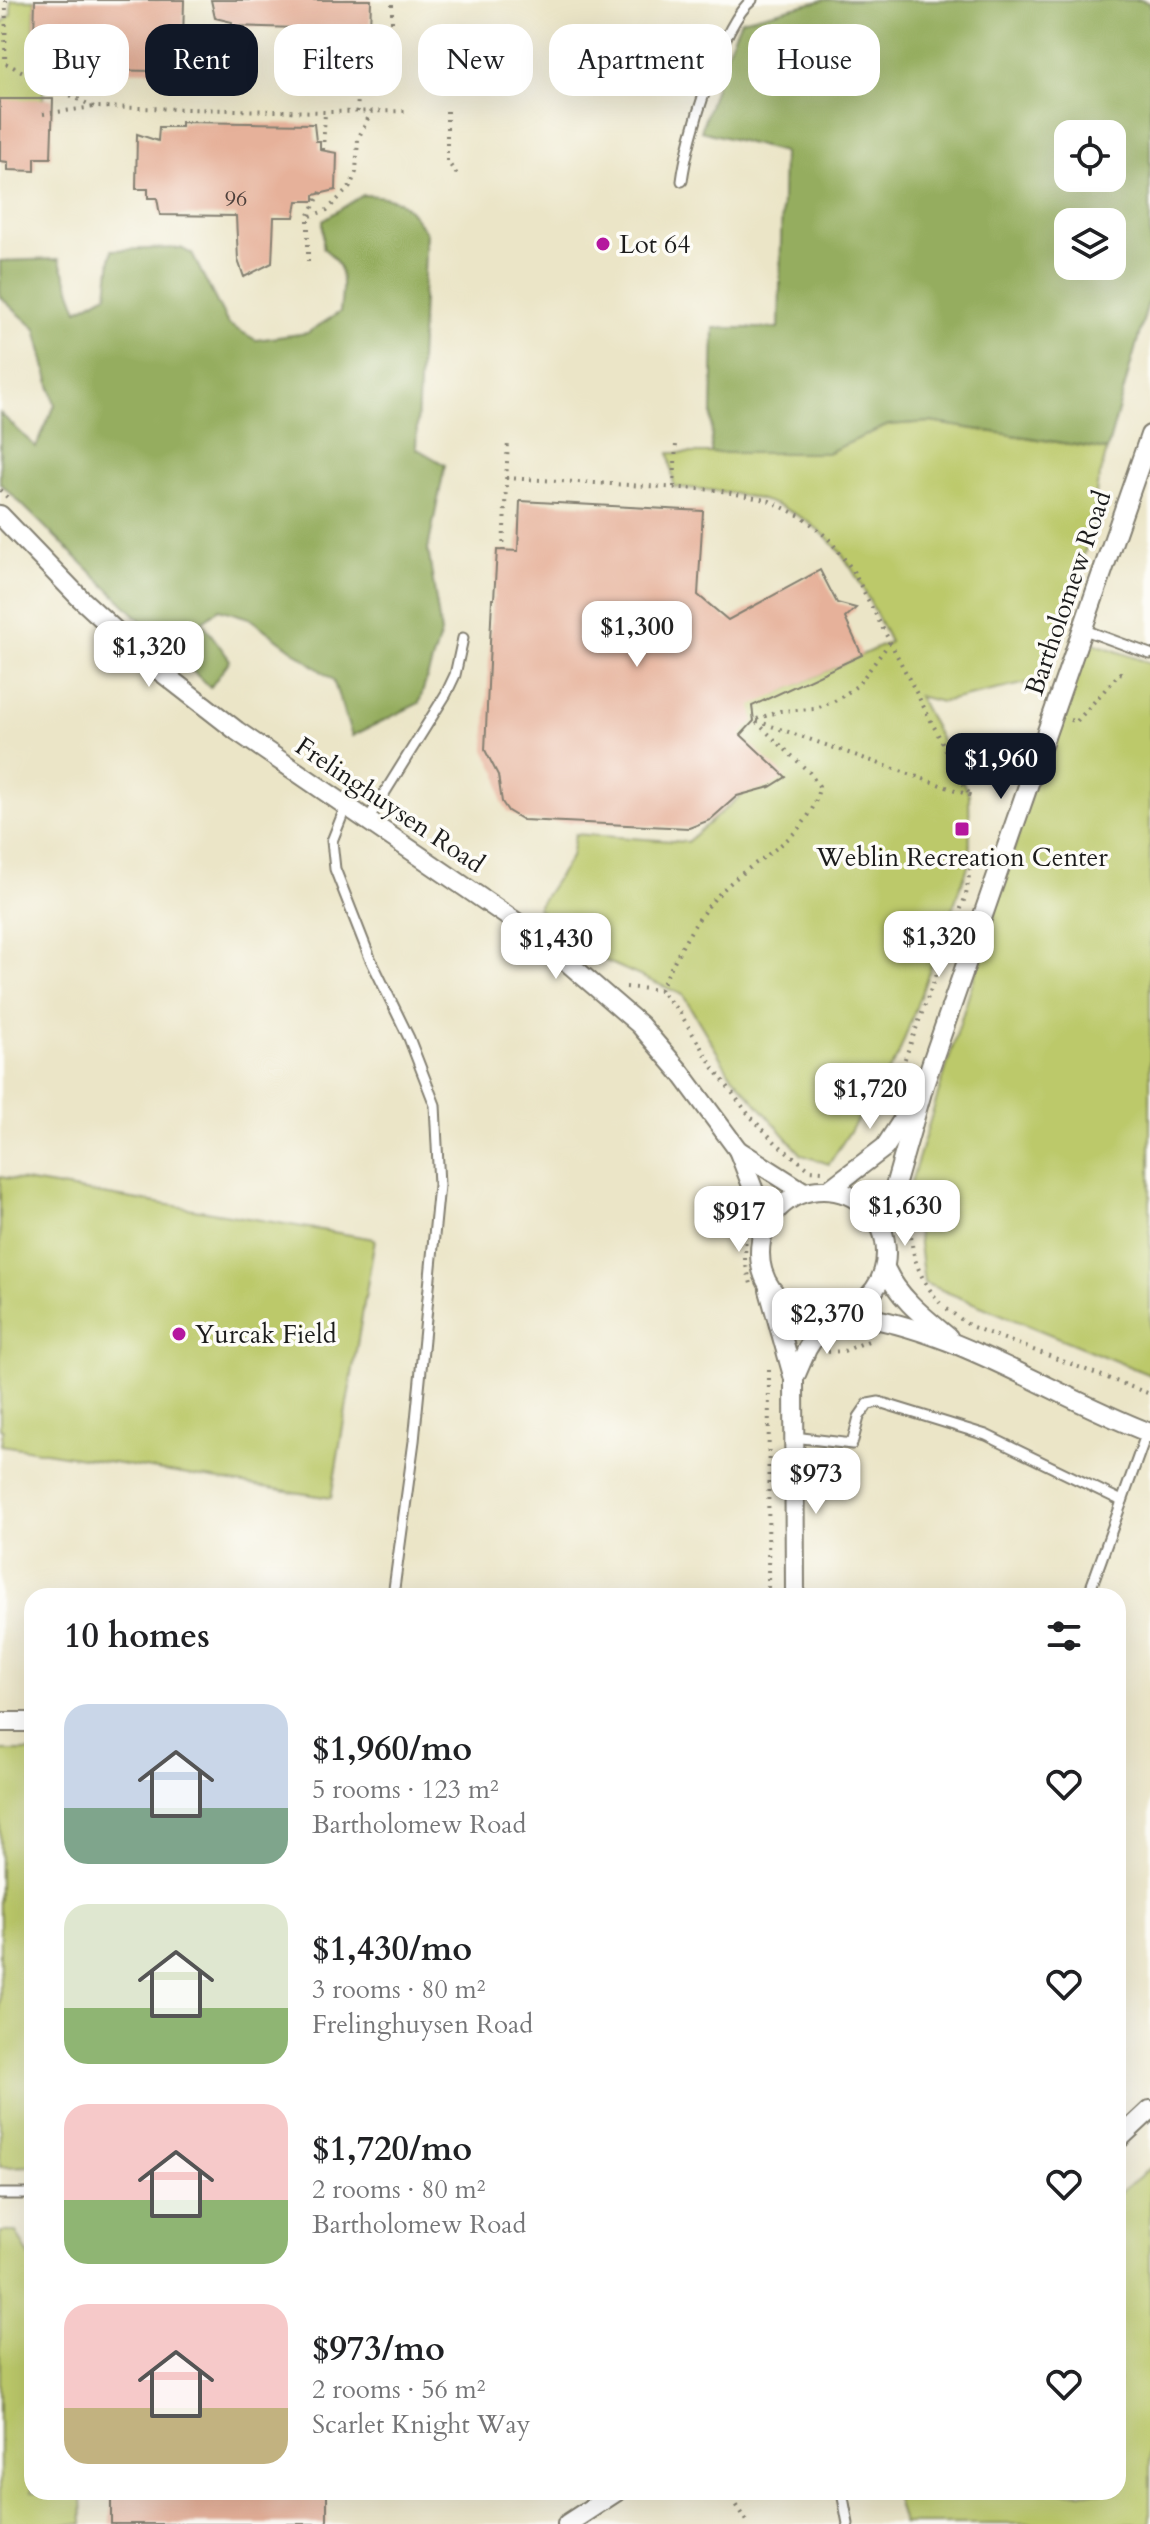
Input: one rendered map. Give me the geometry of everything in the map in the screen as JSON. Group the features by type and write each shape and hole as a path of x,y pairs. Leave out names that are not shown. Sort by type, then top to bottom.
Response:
{"street":[{"name":"Bartholomew Road","path":"883,1228 924,1085 1150,435"},
{"name":"Frelinghuysen Road","path":"5,508 80,598 156,668 237,731 538,937 640,1025 681,1073 738,1150 767,1224"},
{"name":"Bartholomew Road","path":"830,1189 885,1147 899,1130 924,1085"},
{"name":"Frelinghuysen Road","path":"738,1150 804,1192"},
{"path":"795,1588 794,1379 760,1287 760,1244 767,1224 789,1199 804,1192 830,1189 849,1194 865,1204 883,1228 886,1270 893,1285 912,1307 956,1344"},
{"path":"794,1379 807,1349 836,1315 861,1305 874,1292 886,1270"},
{"path":"760,1287 792,1309 809,1315 880,1318 956,1344 1148,1433"},
{"path":"0,1722 24,1722"},
{"path":"1126,2132 1150,2110"},
{"path":"567,2524 604,2500"}],"lane":[{"path":"732,25 736,16 752,0"},
{"path":"682,181 689,143 705,96"},
{"path":"1082,629 1150,654"},
{"path":"367,821 446,694 455,675 463,638"},
{"path":"346,806 332,841 335,869 370,958 409,1038 435,1105 439,1185 414,1441 394,1588"},
{"path":"794,1437 852,1444 859,1417 868,1404 879,1402 986,1435 1122,1501"},
{"path":"1091,1588 1148,1433"},
{"path":"0,2194 24,2194"},
{"path":"844,2500 848,2524"}],"path":[{"path":"5,63 6,0"},
{"path":"392,0 392,24"},
{"path":"0,18 5,14"},
{"path":"0,67 5,63"},
{"path":"5,63 94,107"},
{"path":"357,112 358,96"},
{"path":"43,114 94,107 410,111"},
{"path":"447,111 447,161 459,177"},
{"path":"323,150 325,112"},
{"path":"308,217 327,210 350,187 356,172 358,139 371,112"},
{"path":"308,262 308,217 321,192"},
{"path":"503,551 508,440"},
{"path":"674,487 676,443"},
{"path":"506,478 717,490 770,501 804,518 829,539 852,569 972,796 754,720"},
{"path":"0,490 5,508"},
{"path":"754,720 780,711 814,709 837,700 858,685 890,642"},
{"path":"1070,720 1076,722 1120,673 1124,674"},
{"path":"660,990 695,923 725,887 808,819 817,801 819,786 809,772 754,720"},
{"path":"887,1108 966,895 970,869"},
{"path":"620,987 660,990 680,1013 713,1067 749,1115 776,1143 810,1170 831,1168"},
{"path":"911,1197 909,1234 914,1261 924,1283 941,1304 970,1326 1150,1394"},
{"path":"743,1217 747,1227 745,1262 760,1287"},
{"path":"822,1353 844,1351 875,1338"},
{"path":"768,1353 768,1588"},
{"path":"733,2500 749,2524"}],"green space":[{"path":"11,0 35,0 34,24 24,24 24,96 43,96 43,102 0,100 0,25 11,15"},
{"path":"824,0 1140,0 1150,3 1150,296 1107,450 930,422 888,425 827,453 711,453 714,328 779,328 783,152 701,131 712,96 732,96 732,41 741,20"},
{"path":"363,195 385,197 400,203 426,232 416,448 445,465 428,549 441,633 419,703 352,736 333,680 249,618 219,609 202,622 230,660 210,688 0,483 0,413 36,447 55,405 36,329 0,297 0,261 59,259 78,310 107,294 112,250 181,248 192,254 228,324 256,340 307,333 340,312 342,276 336,262 323,248 323,220"},
{"path":"930,422 1107,450 1097,486 1092,530 1041,680 941,702 918,696 969,794 970,861 898,1056 829,1164 802,1155 729,1072 683,995 592,955 537,908 571,857 575,834 687,842 745,792 737,732 750,688 774,695 890,642 853,571 837,548 818,529 798,515 752,498 674,487 669,453 827,453 888,425"},
{"path":"1079,638 1150,663 1150,1375 924,1283 911,1182"},
{"name":"Yurcak Field","path":"0,1177 375,1239 331,1498 1,1445"},
{"path":"0,1751 24,1751 24,2166 0,2167"},
{"path":"1150,2168 1150,2524 903,2524 896,2500 1126,2500 1126,2188"},
{"path":"0,2232 16,2232 24,2246 24,2500 82,2500 83,2524 0,2524"}],"building":[{"path":"35,0 184,0 183,24 145,24 145,71 129,71 129,24 34,24"},
{"path":"211,0 371,0 370,24 258,27 258,24 232,24 215,18"},
{"path":"0,99 53,99 51,158 35,158 35,171 8,170 8,162 0,161"},
{"path":"181,122 314,124 320,150 337,153 336,190 314,195 314,201 297,201 294,217 274,217 272,263 244,277 238,260 236,216 160,215 157,198 148,198 148,189 136,189 137,134 158,141 159,127 181,127"},
{"path":"520,501 703,511 698,595 728,620 820,570 837,603 856,608 845,618 862,655 752,706 754,721 741,735 786,777 770,787 737,796 710,820 689,828 523,820 508,811 502,802 498,775 485,750 497,550 518,551"},
{"path":"111,2500 327,2500 327,2524 111,2524"}],"place":[{"name":"Lot 64","path":"603,244"},
{"name":"Weblin Recreation Center","path":"962,829"},
{"name":"Yurcak Field","path":"179,1334"}]}
